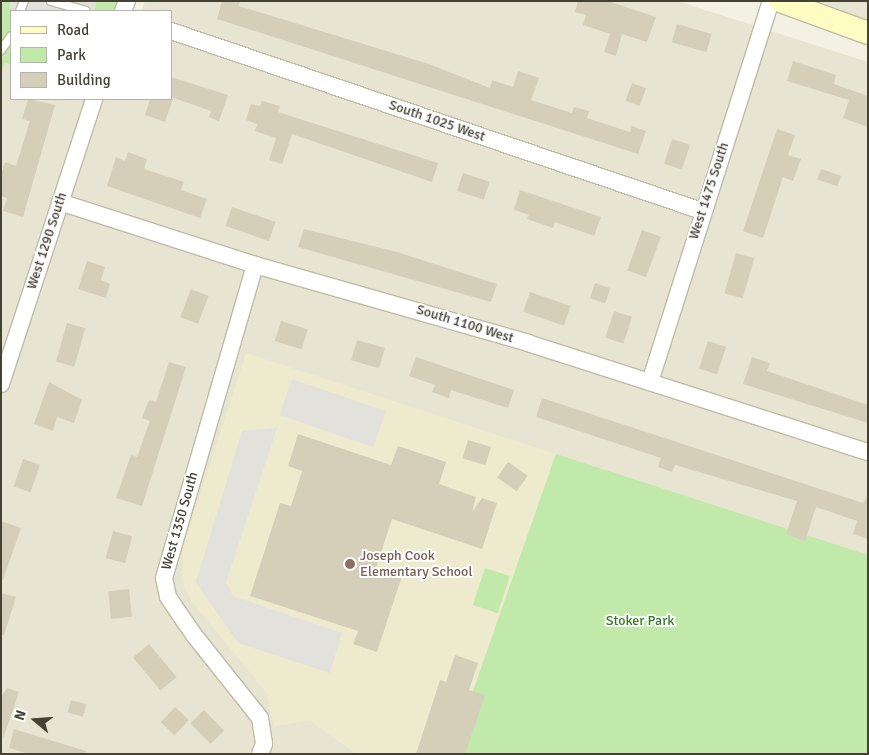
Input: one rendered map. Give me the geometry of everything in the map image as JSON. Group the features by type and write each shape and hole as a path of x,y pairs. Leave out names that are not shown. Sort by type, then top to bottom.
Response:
{"main road":[{"path":"780,1 868,33"}],"street":[{"name":"West 1475 South","path":"650,382 702,211 771,1"},
{"name":"South 1025 West","path":"172,31 702,211"},
{"name":"West 1290 South","path":"1,384 94,100"},
{"name":"South 1100 West","path":"60,202 256,265 365,294 650,382 868,452"},
{"name":"West 1350 South","path":"256,265 164,578 168,597 194,635 260,718 264,744 260,754"}],"lane":[{"path":"51,1 82,10"},
{"path":"1,50 10,37"}],"shaded area":[{"path":"11,1 97,1 94,10 15,10 9,8"},
{"path":"145,1 677,1 868,62 868,754 1,754 1,74 5,63 10,65 10,100 172,100 172,10 142,10"},
{"path":"810,1 868,1 868,20"},
{"name":"Joseph Cook Elementary School","path":"246,353 556,454 451,754 356,754 310,721 274,726 266,692 191,601 182,580 183,548"},
{"path":"292,379 386,411 373,447 280,415"},
{"path":"277,428 226,582 233,596 342,633 330,673 238,643 196,582 242,431"}],"green space":[{"path":"1,1 123,1 120,10 10,10 10,65 5,63 1,74"},
{"name":"Stoker Park","path":"556,454 868,555 868,754 451,754"},
{"path":"485,568 510,576 498,613 473,605"}],"building":[{"path":"222,1 240,1 239,6 429,64 490,88 492,80 513,87 518,71 539,78 531,100 572,113 574,107 589,111 587,118 630,132 632,126 646,131 638,154 217,19"},
{"path":"578,1 608,1 656,17 647,42 622,34 616,56 604,52 610,34 583,25 586,15 575,12"},
{"path":"677,24 712,34 706,52 672,42"},
{"path":"793,61 836,75 834,84 868,96 868,127 843,118 849,100 787,81"},
{"path":"172,77 228,95 219,121 209,117 211,111 172,97"},
{"path":"632,83 646,88 640,106 626,101"},
{"path":"173,99 165,122 145,115 150,100"},
{"path":"28,100 55,105 23,217 3,211 7,198 1,196 1,175 5,162 16,166 30,121 22,119"},
{"path":"262,101 280,106 278,112 438,163 432,182 292,134 282,164 269,160 276,138 255,131 257,124 246,120 251,104 260,106"},
{"path":"777,129 795,135 788,155 801,159 793,181 783,177 763,238 743,231"},
{"path":"672,139 690,145 682,170 664,164"},
{"path":"128,152 147,159 144,169 184,182 181,190 207,199 200,218 107,186 116,157 125,161"},
{"path":"821,169 841,176 837,186 817,179"},
{"path":"463,173 490,182 484,200 457,191"},
{"path":"520,190 601,217 594,236 555,222 553,228 527,219 529,215 514,210"},
{"path":"232,207 275,222 269,241 225,226"},
{"path":"304,229 397,252 497,284 491,302 298,247"},
{"path":"642,230 661,237 646,277 627,270"},
{"path":"736,253 754,258 743,299 724,293"},
{"path":"87,261 105,267 101,280 110,284 106,298 78,289"},
{"path":"595,283 610,288 605,303 590,298"},
{"path":"191,289 209,296 198,324 180,317"},
{"path":"530,292 571,306 564,326 523,312"},
{"path":"614,311 632,317 623,344 605,338"},
{"path":"281,321 308,329 302,349 275,341"},
{"path":"67,323 85,328 74,367 56,361"},
{"path":"357,340 385,348 379,368 351,360"},
{"path":"708,341 726,347 717,374 699,369"},
{"path":"416,357 514,390 508,408 451,390 449,398 432,392 435,385 409,376"},
{"path":"752,357 770,363 767,371 868,405 868,423 743,384"},
{"path":"169,362 186,367 142,506 116,498 131,455 137,457 150,421 142,418 149,400 156,402"},
{"path":"49,382 82,400 74,423 57,417 53,431 34,424"},
{"path":"542,398 863,503 868,495 868,539 853,534 857,521 816,507 805,541 786,534 797,501 675,465 672,472 658,467 661,458 536,417"},
{"path":"298,434 391,465 398,446 446,462 439,484 476,497 472,512 482,498 497,503 482,549 392,519 376,568 402,576 377,652 353,644 358,631 250,596 280,503 291,506 302,471 288,466"},
{"path":"468,440 491,447 485,465 462,458"},
{"path":"23,459 40,465 31,492 14,486"},
{"path":"508,462 528,476 517,491 497,478"},
{"path":"1,521 21,528 3,580 1,580"},
{"path":"113,531 132,536 125,563 106,558"},
{"path":"129,589 132,617 111,619 108,591"},
{"path":"1,593 16,597 4,635 1,635"},
{"path":"149,644 177,677 161,690 133,657"},
{"path":"455,655 478,663 469,690 485,695 465,754 416,754 440,680 446,682"},
{"path":"7,688 19,692 3,739 1,697"},
{"path":"71,700 86,704 83,717 68,713"},
{"path":"175,707 189,720 175,735 161,722"},
{"path":"204,710 224,731 210,744 190,723"},
{"path":"14,729 86,751 85,754 29,754 9,748"}],"place":[{"name":"Joseph Cook Elementary School","path":"350,564"}]}
